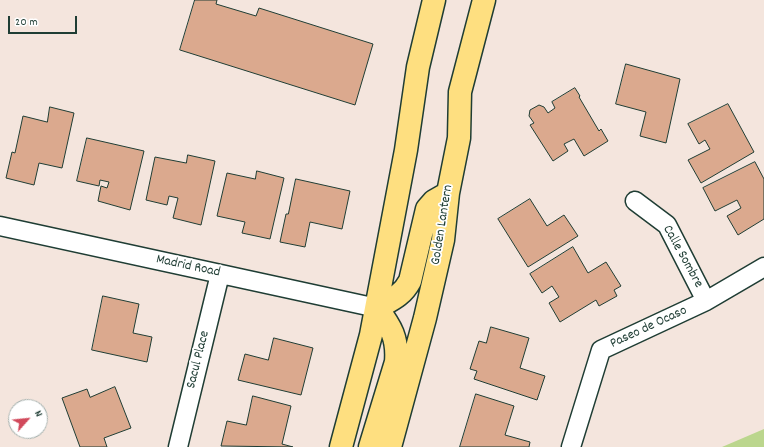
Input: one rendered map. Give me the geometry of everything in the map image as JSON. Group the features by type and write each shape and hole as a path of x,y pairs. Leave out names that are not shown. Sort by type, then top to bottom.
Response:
{"main road":[{"path":"341,447 377,308 388,240 406,150 418,67 434,0"},
{"name":"Golden Lantern","path":"390,447 425,318 443,240 448,193 459,138 460,92 484,0"},
{"path":"377,308 399,296 410,281 427,209 434,201 448,193"},
{"path":"370,447 396,362 397,348 393,331 377,308"}],"street":[{"name":"Calle Sombre","path":"635,201 667,225 706,301"},
{"name":"Madrid Road","path":"0,226 377,308"},
{"name":"Paseo de Ocaso","path":"570,447 601,350 706,301 764,267"},
{"name":"Sacul Place","path":"178,447 220,274"}],"green space":[{"path":"764,429 764,447 722,447"}],"building":[{"path":"195,0 217,0 216,4 256,16 259,8 373,44 355,105 180,50"},
{"path":"626,64 680,79 666,143 640,136 646,112 616,104"},
{"path":"575,88 599,131 601,129 608,141 584,156 574,139 564,144 568,151 553,161 530,125 534,123 529,116 530,110 539,105 544,107 548,113 555,108 552,102"},
{"path":"728,104 754,152 701,183 688,160 710,149 705,140 699,144 688,124"},
{"path":"50,107 74,113 62,168 39,163 34,185 6,178 12,152 15,153 23,116 47,122"},
{"path":"87,138 144,151 130,210 98,201 101,186 107,188 109,182 100,180 99,186 77,181"},
{"path":"188,155 215,161 201,225 173,218 178,198 169,196 167,205 146,200 155,157 186,163"},
{"path":"755,162 764,179 764,219 738,235 727,216 741,208 737,200 715,211 703,188"},
{"path":"257,171 284,178 270,239 242,233 245,222 217,216 227,173 255,179"},
{"path":"296,179 350,191 342,229 310,222 305,247 280,242"},
{"path":"530,199 547,226 564,215 578,236 528,267 498,219"},
{"path":"573,247 588,273 606,262 621,286 614,290 617,296 599,306 596,300 560,322 549,303 559,297 552,286 542,293 530,274"},
{"path":"103,296 139,304 133,333 152,337 147,362 92,350"},
{"path":"491,327 529,338 520,368 545,376 537,400 474,379 477,371 470,369 479,341 486,343"},
{"path":"274,338 313,348 301,395 238,380 245,354 268,360"},
{"path":"115,387 131,428 104,438 107,447 80,447 62,398 87,389 90,397"},
{"path":"476,394 514,406 505,435 530,442 529,447 460,447"},
{"path":"253,396 291,406 282,444 293,447 221,446 227,421 246,425"}]}
